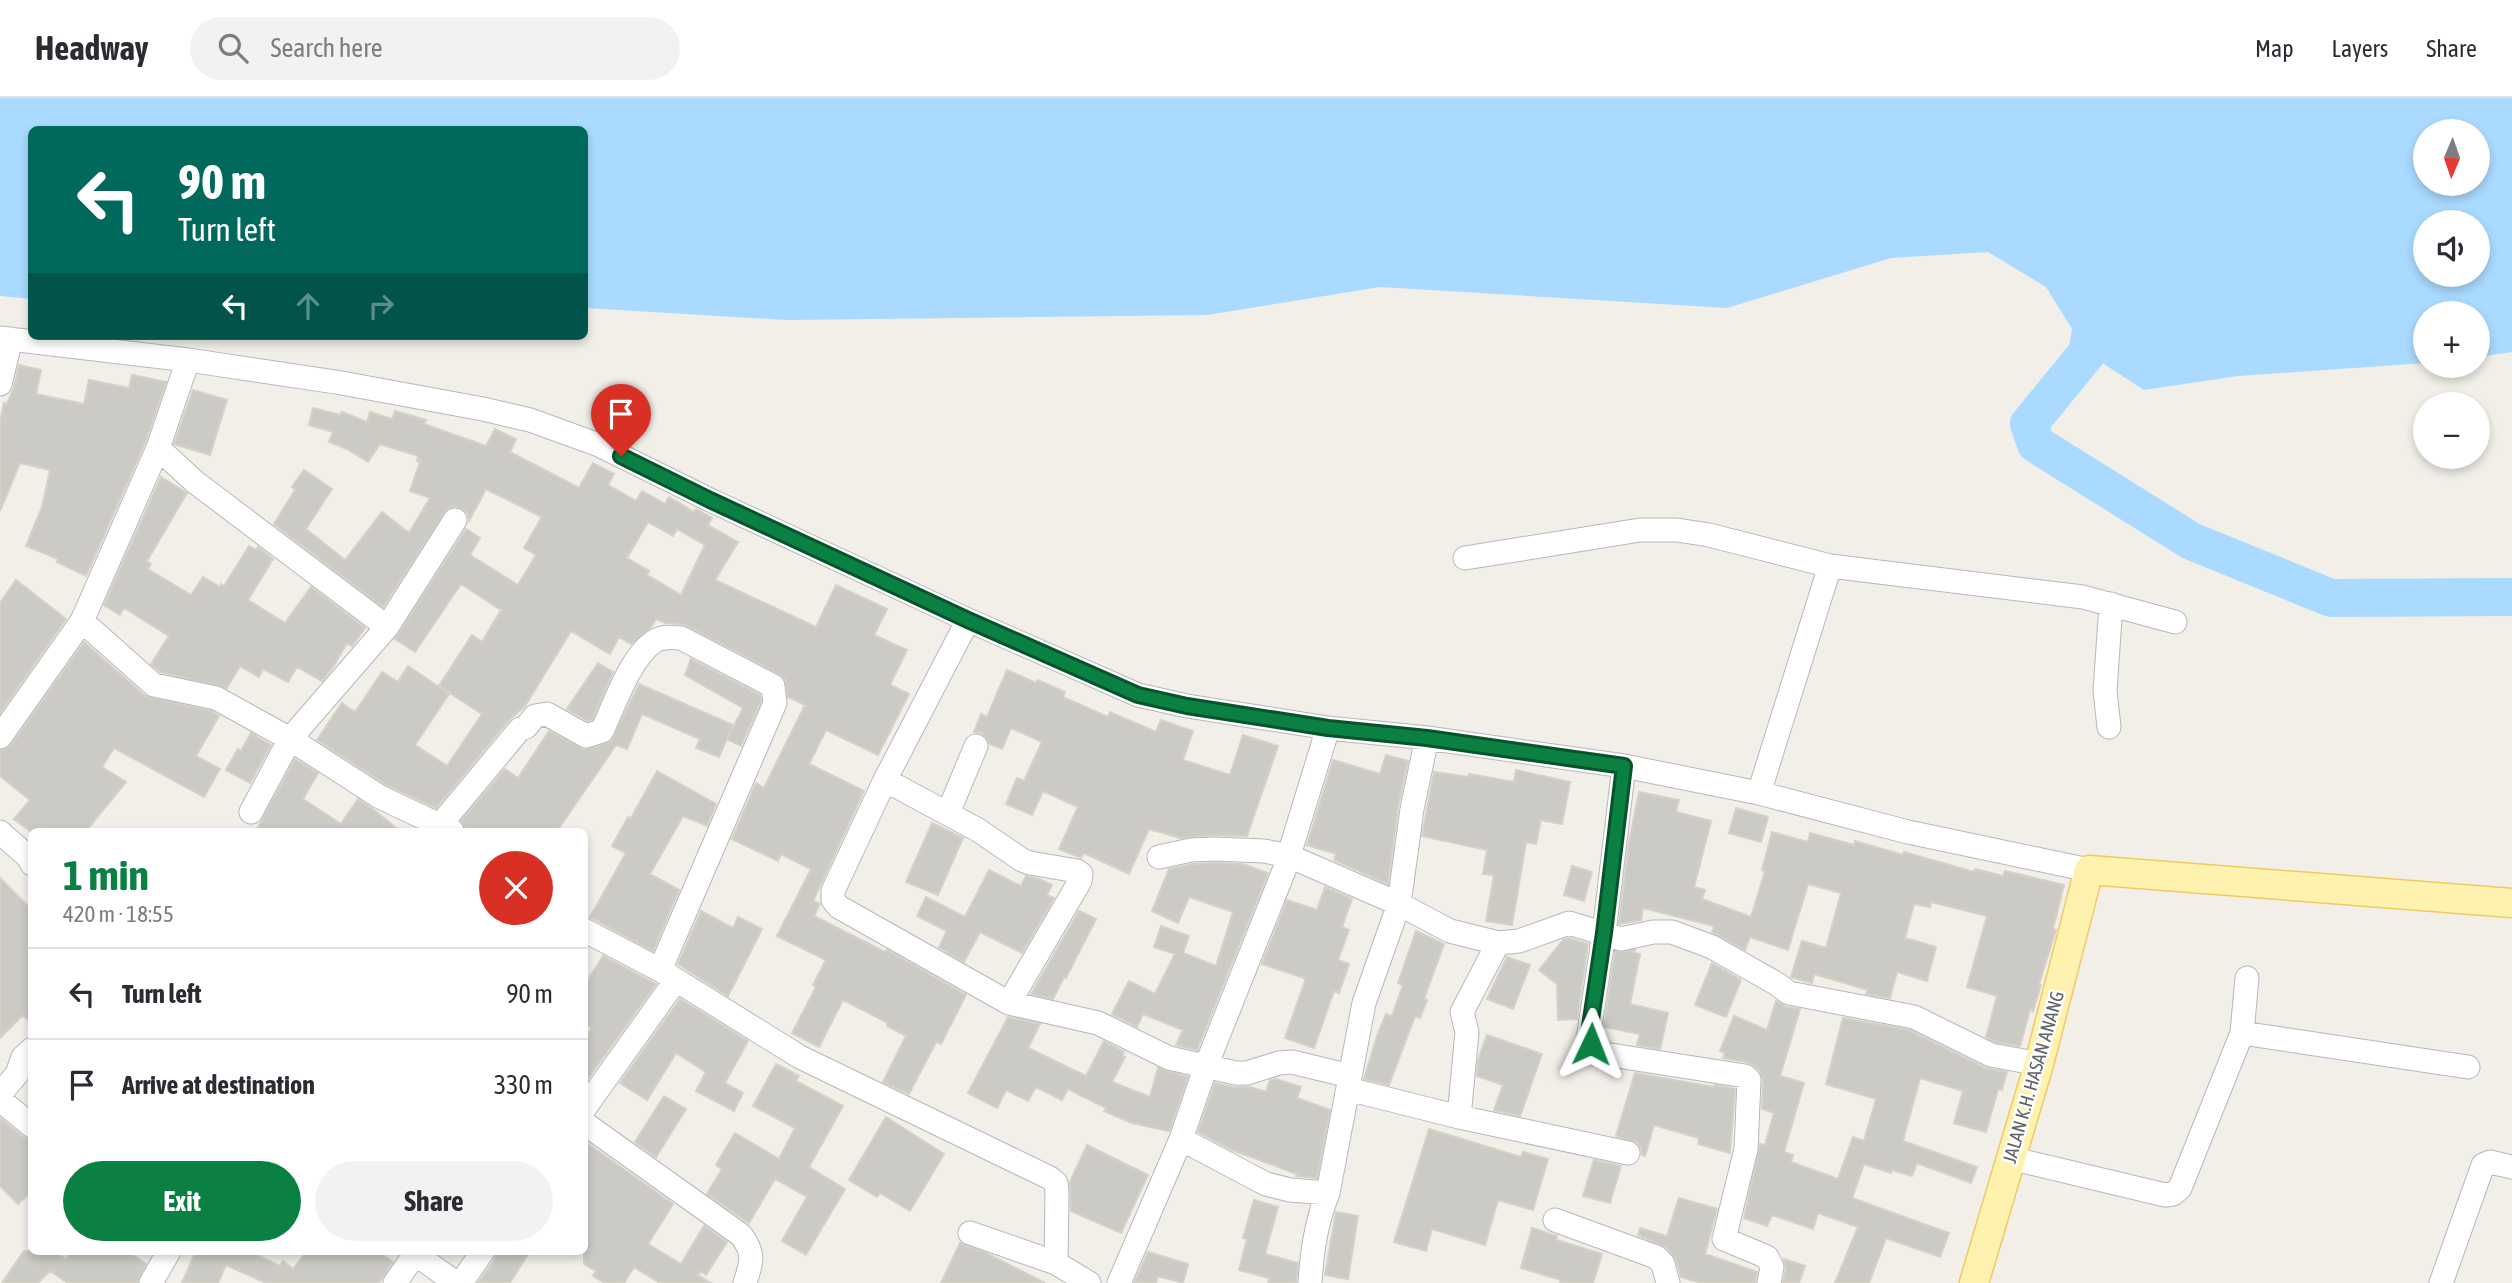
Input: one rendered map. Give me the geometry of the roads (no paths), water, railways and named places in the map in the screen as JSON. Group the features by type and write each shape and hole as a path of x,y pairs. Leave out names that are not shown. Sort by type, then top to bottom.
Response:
{"main road":[{"path":"2089,870 2512,903"},
{"name":"JALAN K.H. HASAN ANANG","path":"1974,1283 2039,1065 2089,870"}],"street":[{"path":"0,384 6,339 188,360 349,384 530,419 599,445 710,500 968,620 1138,695 1187,706 1328,728 1427,738 1624,766 1759,793 1908,832 2089,870"},
{"path":"0,737 82,621 158,448 188,360"},
{"path":"158,448 195,482 387,626"},
{"path":"251,812 290,739 387,626 455,520"},
{"path":"1465,558 1640,530 1677,530 1709,535 1830,566 2083,597 2175,622"},
{"path":"1759,793 1830,566"},
{"path":"2109,727 2105,691 2111,604"},
{"path":"968,620 833,891 833,900 839,906 1009,1003 1098,1023 1169,1058 1236,1073 1247,1073 1279,1063 1292,1062 1349,1083 1459,1117 1628,1153"},
{"path":"82,621 154,685 216,698 290,739 380,797 446,828 520,729 526,727 535,716 547,715 586,736 602,731 639,654 654,641 666,637 681,638 773,686 775,703 668,975 588,1103"},
{"path":"1119,1283 1181,1139 1206,1066 1289,856 1328,728"},
{"path":"1310,1283 1317,1220 1328,1193 1364,1003 1399,904 1412,810 1427,738"},
{"path":"948,813 976,746"},
{"path":"1624,766 1589,1033 1591,1044 1598,1053 1745,1076 1749,1080 1746,1149 1724,1239 1768,1257 1772,1268 1769,1283"},
{"path":"886,780 948,813 1022,860 1081,874 1080,881 1009,1003"},
{"path":"0,832 28,858"},
{"path":"1159,857 1191,850 1215,849 1264,851 1289,856 1399,904 1450,931 1498,943 1519,941 1569,923 1621,939 1653,932 1672,932 1699,941 1777,984 1788,993 1914,1017 1991,1055 2039,1065"},
{"path":"588,932 668,975 800,1057 1049,1178 1056,1183 1057,1192 1056,1263"},
{"path":"1459,1117 1466,1032 1462,1012 1498,943"},
{"path":"2010,1158 2165,1195 2173,1194 2180,1188 2242,1033 2247,978"},
{"path":"2242,1033 2469,1067"},
{"path":"0,1094 17,1074 23,1057 28,1053"},
{"path":"0,1100 28,1123"},
{"path":"588,1126 741,1235 748,1244 752,1259 745,1283"},
{"path":"1181,1139 1266,1184 1290,1190 1328,1193"},
{"path":"2441,1283 2483,1165 2490,1162 2512,1167"},
{"path":"1555,1220 1657,1257 1663,1264 1668,1283"},
{"path":"970,1233 1056,1263 1088,1283"},
{"path":"151,1283 161,1255"},
{"path":"396,1283 411,1255"},
{"path":"417,1255 458,1283 480,1255"}],"water":[{"path":"0,98 2512,98 2512,352 2490,355 2490,301 2413,301 2413,364 2238,376 2144,390 2087,353 2046,287 1988,252 1891,258 1727,308 1380,287 1207,315 787,320 588,308 588,126 28,126 28,299 0,296"}],"waterway":[{"path":"2097,302 2087,353 2029,424 2036,444 2191,541 2331,598 2512,597"}]}
